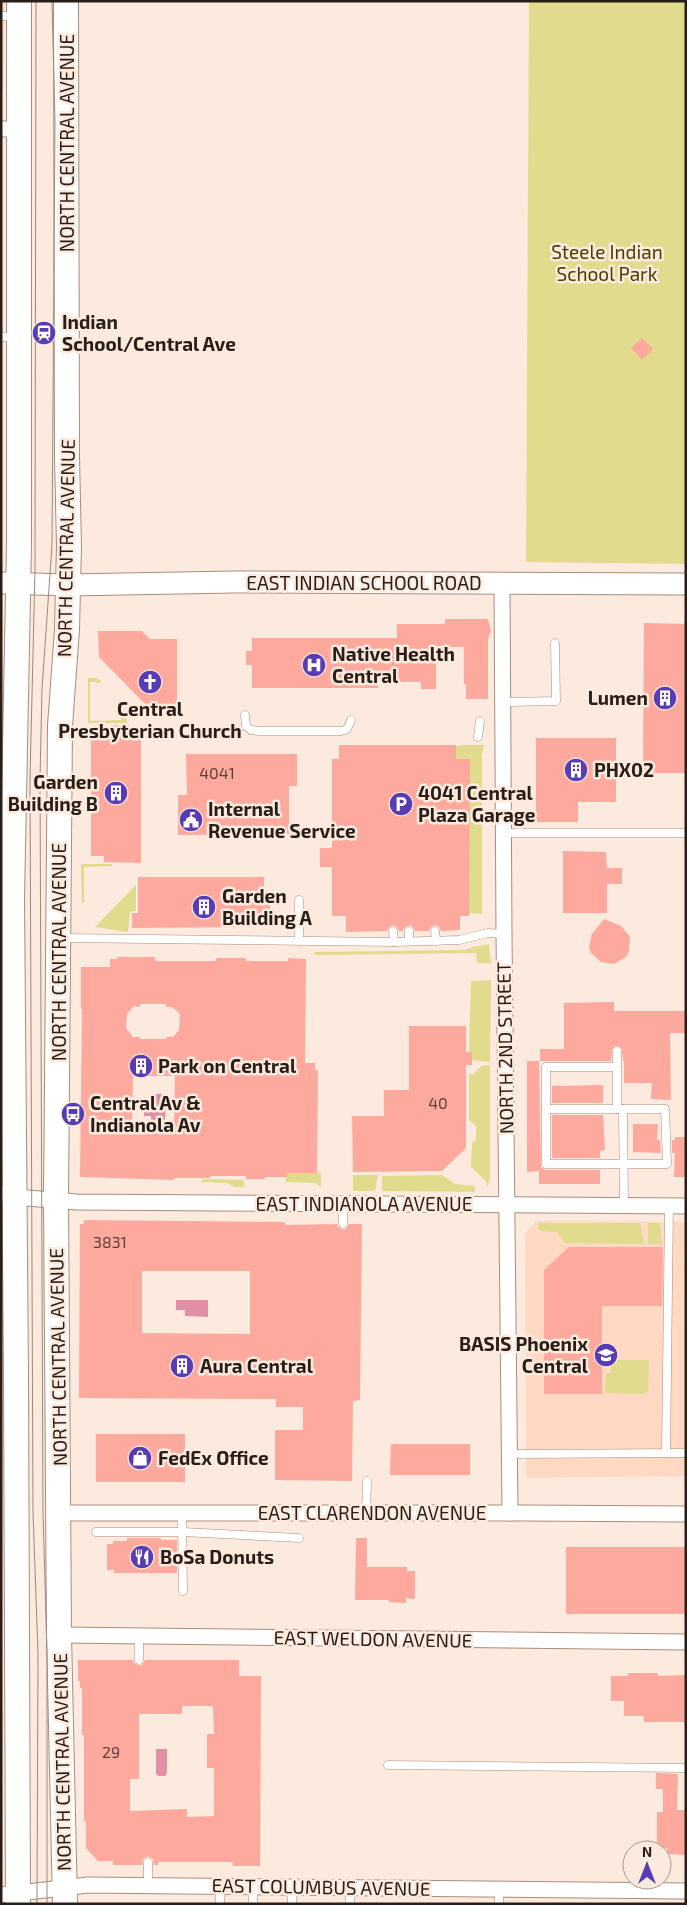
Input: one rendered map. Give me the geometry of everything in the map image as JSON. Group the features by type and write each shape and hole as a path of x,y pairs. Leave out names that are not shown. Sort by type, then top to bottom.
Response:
{"main road":[{"name":"NORTH CENTRAL AVENUE","path":"58,1894 59,1513 49,1200 59,938 60,726 69,546 67,457 66,1"},
{"path":"12,1897 6,1198 12,899 9,802 11,733 10,129 13,11"},
{"name":"EAST INDIAN SCHOOL ROAD","path":"10,584 68,585 234,582 686,584"}],"street":[{"name":"NORTH 2ND STREET","path":"502,583 510,1513"},
{"name":"EAST INDIANOLA AVENUE","path":"6,1198 76,1202 686,1206"},
{"name":"EAST CLARENDON AVENUE","path":"59,1513 686,1514"},
{"name":"EAST WELDON AVENUE","path":"59,1636 686,1642"},
{"name":"EAST COLUMBUS AVENUE","path":"12,1897 58,1894 88,1886 350,1887 499,1896 686,1891"}],"lane":[{"path":"503,702 556,701 555,643"},
{"path":"245,715 246,726 251,730 259,731 341,731 347,729 351,720"},
{"path":"478,737 480,721"},
{"path":"504,833 686,833"},
{"path":"299,900 299,941"},
{"path":"393,931 394,942"},
{"path":"408,931 409,941"},
{"path":"435,931 436,941"},
{"path":"59,938 394,942 468,939 488,933 504,934"},
{"path":"617,1050 624,1205"},
{"path":"546,1109 665,1109 667,1164 546,1164 546,1109 546,1067 617,1067"},
{"path":"343,1204 343,1224"},
{"path":"666,1453 669,1206"},
{"path":"510,1454 686,1452"},
{"path":"366,1513 367,1481"},
{"path":"182,1513 183,1591"},
{"path":"96,1532 183,1532 299,1538"},
{"path":"139,1637 139,1660"},
{"path":"388,1765 686,1768"},
{"path":"148,1862 148,1886"},
{"path":"220,1886 220,1904"},
{"path":"253,1886 253,1904"},
{"path":"292,1887 292,1904"},
{"path":"350,1887 350,1904"}],"shaded area":[{"path":"1,1 5,1 3,90 1,93"},
{"path":"151,1094 166,1094 165,1122 151,1122 151,1116 144,1116 144,1107 151,1107"},
{"name":"BASIS Phoenix Central","path":"536,1221 686,1222 686,1476 526,1478 525,1234"},
{"path":"176,1300 208,1300 208,1317 185,1316 185,1310 176,1310"},
{"path":"156,1749 167,1749 167,1773 165,1776 156,1774"}],"green space":[{"name":"Steele Indian School Park","path":"529,1 686,1 686,564 526,562"},
{"path":"88,678 97,678 101,681 98,684 90,682 90,721 121,720 121,714 127,713 127,723 88,723"},
{"path":"484,745 482,755 482,914 469,913 456,759 456,746"},
{"path":"81,864 112,864 112,866 84,867 84,903 82,903"},
{"path":"136,885 136,911 130,912 128,932 95,927"},
{"path":"489,944 491,963 477,963 476,953 314,955 315,952 465,950"},
{"path":"491,980 490,1062 472,1060 472,1052 469,1052 471,981"},
{"path":"490,1065 490,1179 487,1187 486,1181 471,1167 472,1143 476,1139 476,1126 469,1120 469,1074 474,1074 481,1066"},
{"path":"287,1173 321,1173 321,1187 315,1183 286,1182 285,1177 287,1177"},
{"path":"353,1175 378,1175 375,1191 353,1191"},
{"path":"442,1175 455,1184 475,1186 475,1192 382,1191 382,1176"},
{"path":"203,1179 244,1180 244,1187 235,1187 227,1183 201,1182"},
{"path":"538,1223 640,1223 644,1244 565,1243 557,1232 539,1231"},
{"path":"648,1223 660,1223 662,1244 648,1244"},
{"path":"610,1360 649,1360 648,1391 644,1394 605,1393 606,1374 611,1373"}],"building":[{"path":"642,338 653,349 642,360 631,348"},
{"path":"445,619 488,619 491,631 488,639 488,699 466,699 464,647 436,647 436,689 421,689 421,682 378,682 378,688 252,688 252,665 246,665 246,651 252,651 252,638 397,638 397,624 445,624"},
{"name":"Lumen","path":"644,623 686,624 686,773 643,773"},
{"name":"Central Presbyterian Church","path":"98,631 142,631 150,639 177,639 177,707 148,707 99,657"},
{"name":"Garden Building B","path":"114,725 129,725 129,730 141,730 141,863 104,862 104,856 91,856 91,730 114,730"},
{"name":"PHX02","path":"536,738 616,738 616,802 578,802 578,822 536,822"},
{"name":"4041 Central Plaza Garage","path":"339,745 456,745 456,759 470,759 469,916 460,916 460,930 441,931 435,925 429,931 415,931 409,925 403,931 399,931 393,925 387,931 346,932 346,916 332,916 332,867 320,867 320,848 332,848 332,759 339,759"},
{"path":"186,754 297,754 297,786 289,786 289,834 178,835 178,795 187,795"},
{"path":"563,851 606,852 607,868 622,868 622,884 607,884 607,913 563,913"},
{"name":"Garden Building A","path":"138,877 264,877 264,901 270,901 270,915 264,915 264,927 132,928 132,913 138,913"},
{"path":"604,919 621,926 630,937 629,951 626,957 614,964 601,962 591,953 589,947 592,934"},
{"name":"Park on Central","path":"117,957 155,957 155,961 216,961 216,958 246,958 246,961 288,961 288,958 306,959 305,1063 315,1063 315,1070 318,1070 317,1173 287,1173 287,1177 265,1177 265,1179 246,1179 246,1176 174,1178 174,1180 80,1177 81,967 110,967 110,959 117,959","holes":["140,1004 166,1004 166,1007 172,1007 180,1014 179,1030 173,1037 166,1037 166,1039 140,1039 140,1037 133,1037 126,1028 127,1014 134,1006 140,1007","133,1076 175,1076 174,1129 132,1128"]},
{"path":"614,1002 614,1011 686,1011 686,1033 670,1033 671,1100 651,1099 652,1083 624,1083 624,1061 622,1049 619,1046 615,1046 612,1049 611,1061 540,1061 540,1049 564,1049 564,1003"},
{"path":"409,1026 466,1026 466,1052 472,1052 472,1065 466,1065 466,1148 442,1171 353,1172 352,1116 384,1116 384,1090 409,1090"},
{"path":"527,1061 539,1061 541,1167 546,1170 600,1170 600,1184 539,1184 539,1171 527,1172"},
{"path":"603,1085 603,1103 552,1103 552,1086"},
{"path":"552,1115 603,1115 605,1150 600,1151 600,1158 552,1158"},
{"path":"633,1124 658,1124 657,1140 660,1140 661,1153 633,1152"},
{"path":"675,1137 686,1137 686,1177 674,1177 675,1153 672,1153 672,1140 675,1140"},
{"name":"Aura Central","path":"84,1220 285,1222 285,1225 337,1224 343,1230 349,1224 362,1224 360,1400 353,1401 352,1481 275,1480 275,1430 303,1430 303,1407 276,1407 276,1399 79,1398 80,1224 84,1224","holes":["142,1271 250,1271 250,1334 142,1333"]},
{"path":"569,1247 663,1247 662,1306 602,1306 602,1394 544,1394 544,1270"},
{"name":"FedEx Office","path":"96,1434 185,1434 185,1482 96,1482"},
{"path":"391,1444 470,1444 470,1475 390,1475"},
{"name":"BoSa Donuts","path":"127,1538 177,1540 177,1573 114,1573 114,1570 107,1570 107,1544 113,1544 113,1541 127,1541"},
{"path":"356,1538 367,1538 367,1567 407,1567 407,1571 415,1571 415,1599 406,1598 406,1603 389,1602 389,1600 355,1600"},
{"path":"566,1547 686,1547 686,1614 566,1614"},
{"path":"78,1660 133,1660 139,1666 145,1660 239,1660 239,1676 261,1676 260,1866 233,1866 233,1862 158,1862 158,1865 154,1865 153,1859 148,1856 143,1859 142,1865 113,1865 113,1861 98,1861 86,1848 82,1688 80,1688 80,1681 78,1681","holes":["182,1706 213,1706 214,1734 207,1734 207,1768 214,1768 214,1816 187,1817 187,1809 130,1811 130,1779 139,1779 139,1714 182,1714"]},
{"path":"628,1673 658,1673 658,1676 686,1675 686,1722 644,1722 644,1716 624,1716 624,1701 611,1701 611,1676 628,1676"},
{"path":"656,1773 678,1774 677,1810 686,1810 686,1855 672,1854 672,1840 657,1840 657,1812 663,1812 663,1789 656,1789"}],"tram line":[{"path":"36,1 35,570 30,779 33,1511 38,1654 37,1904"},
{"path":"47,1904 47,1654 43,1512 40,779 42,689 52,545 55,122 52,1"}],"place":[{"name":"Indian School/Central Ave","path":"44,333"},
{"name":"Native Health Central","path":"314,665"},
{"name":"Central Presbyterian Church","path":"150,682"},
{"name":"Lumen","path":"665,698"},
{"name":"PHX02","path":"576,770"},
{"name":"Garden Building B","path":"116,793"},
{"name":"4041 Central Plaza Garage","path":"401,804"},
{"name":"Internal Revenue Service","path":"191,820"},
{"name":"Garden Building A","path":"204,907"},
{"name":"Park on Central","path":"141,1066"},
{"name":"Central Av & Indianola Av","path":"73,1114"},
{"name":"BASIS Phoenix Central","path":"606,1355"},
{"name":"Aura Central","path":"182,1366"},
{"name":"FedEx Office","path":"140,1458"},
{"name":"BoSa Donuts","path":"142,1557"}]}
